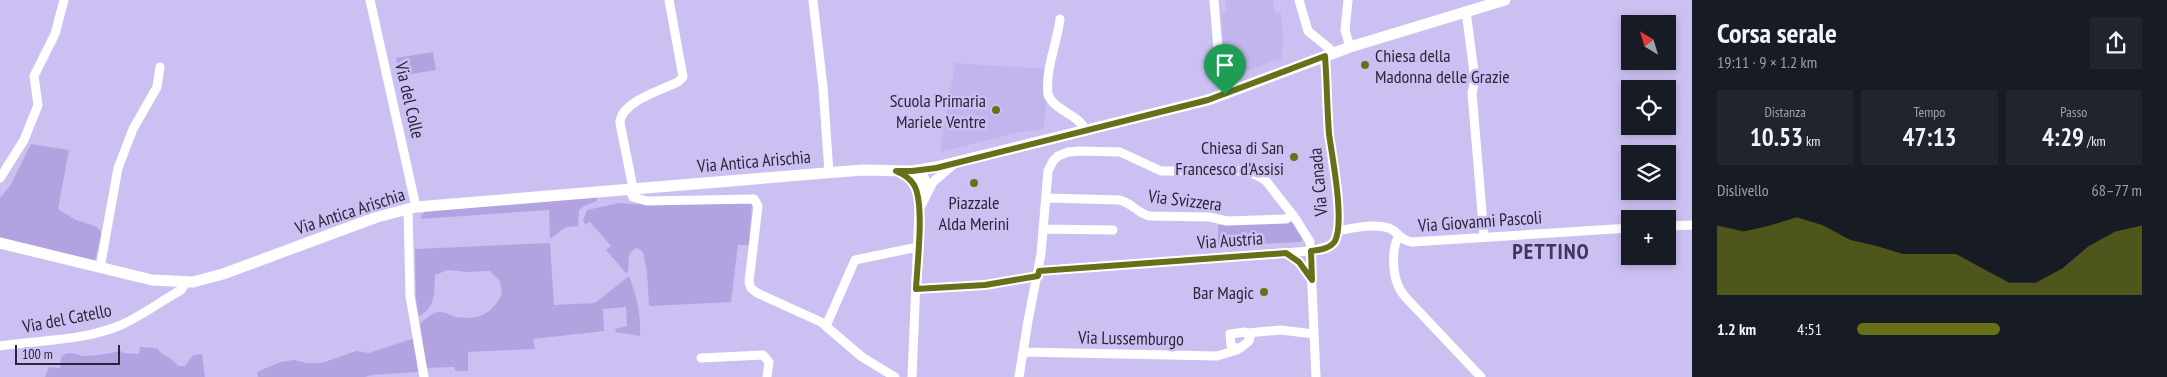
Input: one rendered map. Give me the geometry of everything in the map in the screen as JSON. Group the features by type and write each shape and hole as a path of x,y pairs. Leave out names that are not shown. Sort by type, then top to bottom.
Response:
{"main road":[{"name":"Via Antica Arischia","path":"0,243 152,280 186,283 223,274 358,223 412,208 631,188 862,170 920,170 1067,136 1225,95 1350,47 1505,0"}],"street":[{"path":"0,178 24,140 38,105 34,76 55,34 64,0"},
{"name":"Via del Colle","path":"370,0 412,208 410,296 424,377"},
{"path":"669,0 683,77 678,82 630,105 622,113 620,122 633,197 646,201 754,199 758,206 749,282 751,288 757,293 826,326 862,357 896,377"},
{"path":"1214,0 1221,80 1225,95"},
{"path":"1299,0 1308,31 1330,49 1329,55"},
{"path":"1348,0 1345,30 1350,47"},
{"path":"814,1 824,87 829,173"},
{"path":"1466,12 1475,80 1472,93 1484,236"},
{"path":"1060,19 1057,41 1049,66 1048,95 1058,107 1082,123 1086,131"},
{"name":"Via Canada","path":"1329,55 1329,133 1336,169 1338,230 1333,244"},
{"path":"100,268 118,168 133,129 157,87 160,67"},
{"path":"1067,136 1076,151"},
{"path":"1064,153 1067,136"},
{"path":"1019,377 1030,307 1038,273 1046,182 1050,165 1054,159 1064,153 1076,151 1120,152 1160,171 1250,172 1266,181 1293,215 1308,239 1311,251 1316,377"},
{"path":"921,195 955,163"},
{"path":"913,375 921,195 926,184 920,170"},
{"path":"896,171 908,177 921,195"},
{"name":"Via Svizzera","path":"1046,198 1119,200 1127,202 1143,214 1149,216 1210,217 1226,221 1286,218 1293,215"},
{"path":"1676,226 1692,225"},
{"name":"Via Giovanni Pascoli","path":"1338,230 1380,226 1392,230 1399,238 1412,242 1621,228"},
{"path":"1043,229 1113,230"},
{"path":"1399,238 1395,242 1394,250 1396,280 1399,288 1481,377"},
{"name":"Via Austria","path":"916,289 985,285 1038,273 1311,251 1333,244"},
{"path":"826,326 856,260 918,247"},
{"path":"1286,253 1299,262 1312,280"},
{"name":"Via del Catello","path":"0,346 62,340 111,328 127,322 181,290 186,283"},
{"name":"Via Lussemburgo","path":"1237,350 1230,345 1230,334 1248,337 1259,332 1280,330 1314,334"},
{"name":"Via Lussemburgo","path":"1023,352 1217,356 1242,348 1248,337"},
{"path":"701,358 763,355 769,362 767,377"}],"shaded area":[{"path":"1225,0 1273,0 1275,13 1281,13 1283,37 1281,61 1276,60 1226,79 1221,14 1226,13"},
{"path":"433,52 436,70 399,76 396,58"},
{"name":"Scuola Primaria Mariele Ventre","path":"955,63 1045,69 1044,93 1046,101 1044,129 1016,133 940,152"},
{"path":"31,144 69,150 58,209 76,220 95,226 100,230 101,235 95,261 0,237 0,198 10,186"},
{"path":"597,197 597,201 579,210 578,226 566,227 550,239 549,210 420,219 425,211"},
{"path":"752,202 749,245 738,245 731,302 649,306 647,273 643,252 637,248 633,250 629,256 627,274 606,250 611,246 590,222 585,225 583,220 587,210 619,203 649,205"},
{"path":"1287,221 1294,221 1306,236 1301,242 1218,246 1218,225 1286,223"},
{"path":"550,243 554,305 595,303 629,276 638,306 640,336 616,332 615,329 627,326 626,307 603,309 604,331 533,339 535,349 468,352 468,371 456,371 454,367 425,368 420,323 438,312 464,318 484,314 494,306 502,294 500,281 490,271 467,272 448,270 435,275 433,299 429,309 419,316 416,300 415,249"},
{"path":"415,338 418,372 365,377 258,377 257,372 280,362 294,360 307,363 322,363 356,351 369,353"},
{"path":"140,347 157,348 178,366 185,366 193,355 202,354 205,377 45,377 49,367 60,368 61,357 68,353 82,356 121,351 123,353 139,354"}],"place":[{"name":"Chiesa della Madonna delle Grazie","path":"1365,65"},
{"name":"Scuola Primaria Mariele Ventre","path":"996,110"},
{"name":"Chiesa di San Francesco d'Assisi","path":"1294,157"},
{"name":"Piazzale Alda Merini","path":"974,183"},
{"name":"Bar Magic","path":"1264,292"}],"district":[{"name":"PETTINO","path":"1551,251"}],"route":[{"path":"1325,56 1329,133 1336,169 1338,230 1331,246 1311,251 1312,280 1305,268 1286,253 1039,271 1038,276 995,284 916,289 920,210 915,185 908,177 896,171 936,168 1225,95 1325,56"}]}
